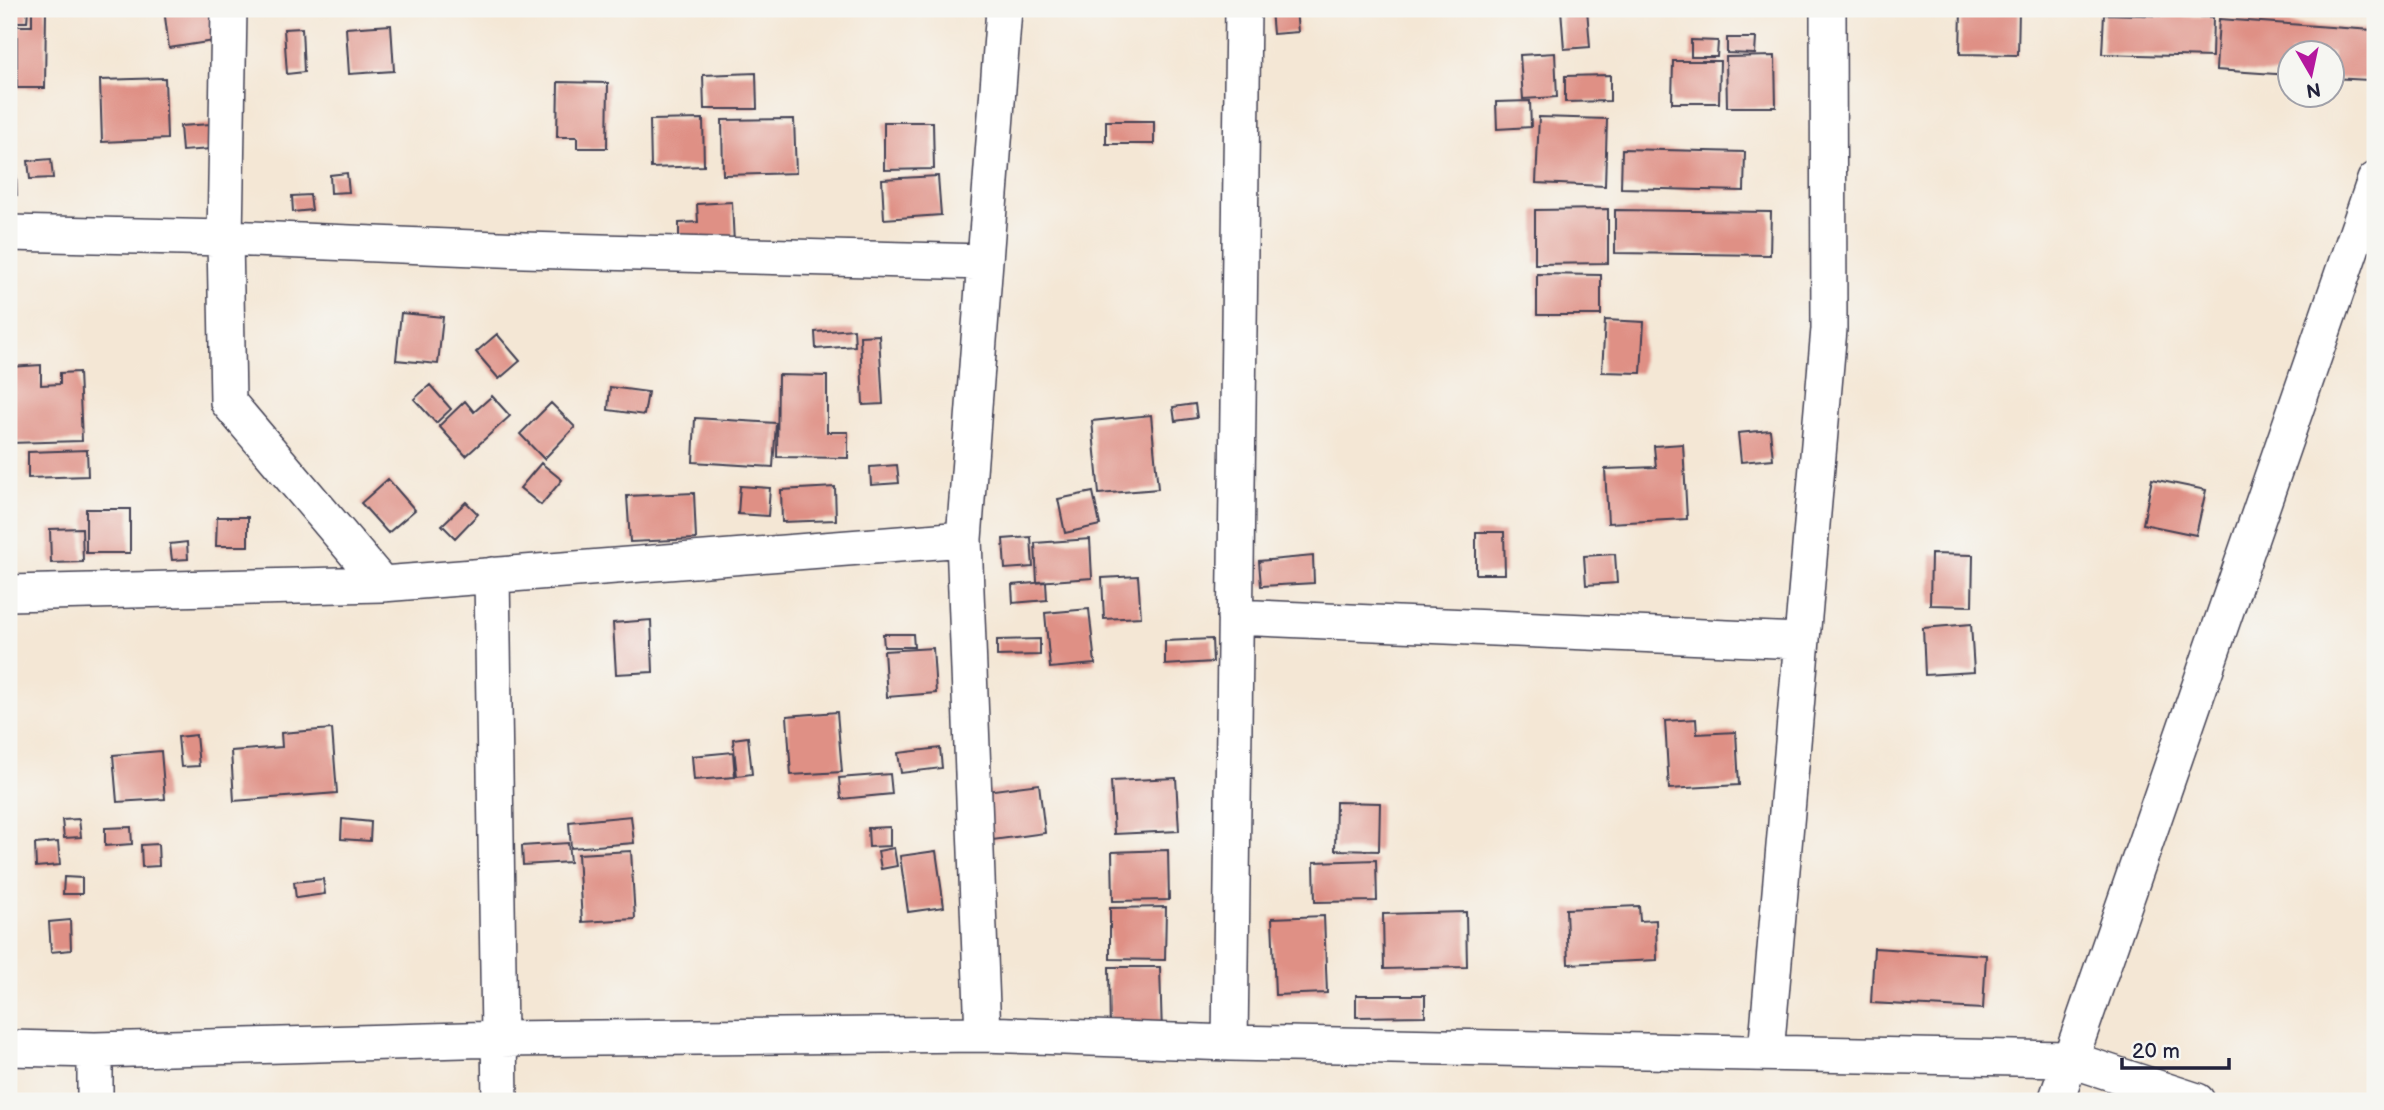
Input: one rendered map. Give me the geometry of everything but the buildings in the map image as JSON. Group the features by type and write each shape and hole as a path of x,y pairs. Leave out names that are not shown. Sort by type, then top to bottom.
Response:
{"street":[{"path":"229,9 225,238 228,402 383,583"},
{"path":"983,1034 964,540 1004,9"},
{"path":"1230,1043 1243,9"},
{"path":"1766,1053 1829,329 1828,9"},
{"path":"2056,1101 2372,197"},
{"path":"9,233 984,262"},
{"path":"9,593 383,583 964,540"},
{"path":"492,575 500,1101"},
{"path":"1235,617 1802,641"},
{"path":"9,1048 95,1051 500,1039 983,1034 1230,1043 2069,1059 2197,1101"},
{"path":"95,1051 95,1101"}]}
